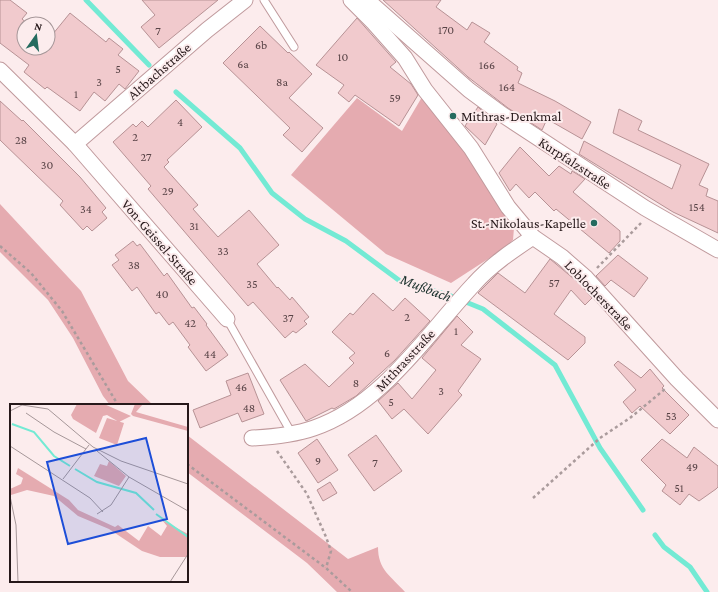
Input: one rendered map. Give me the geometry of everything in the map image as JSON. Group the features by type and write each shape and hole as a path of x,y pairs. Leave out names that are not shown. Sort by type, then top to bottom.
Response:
{"street":[{"name":"Altbachstraße","path":"75,144 207,30 245,0"},
{"name":"Loblocherstraße","path":"351,0 405,58 425,90 475,154 508,207 533,237 562,257 586,278 677,379 718,420"},
{"name":"Kurpfalzstraße","path":"367,0 469,90 503,115 645,208 718,250"},
{"name":"Von-Geissel-Straße","path":"0,70 75,144 227,319"},
{"name":"Mithrasstraße","path":"252,438 292,434 332,420 365,401 388,380 474,283 505,256 533,237"}],"lane":[{"path":"264,0 294,47"},
{"name":"Von-Geissel-Straße","path":"227,319 292,434"}],"path":[{"path":"594,271 641,223 636,220"},
{"path":"0,246 31,273 62,311 117,404"},
{"path":"533,498 589,447 630,418 677,379"},
{"path":"269,437 306,494 326,537 331,552 326,568"},
{"path":"188,465 326,568 352,592"}],"shaded area":[{"path":"422,97 463,148 514,228 513,240 505,248 451,283 386,254 291,175 357,98 402,131"},
{"path":"0,204 81,291 128,381 152,404 109,404 103,396 73,338 48,300 0,252"},
{"path":"188,436 348,559 378,547 380,561 386,572 405,592 337,592 307,563 188,473"}],"building":[{"path":"0,0 10,0 27,13 24,16 16,16 16,55 0,43"},
{"path":"142,0 218,0 159,48 141,27 155,15"},
{"path":"383,0 441,0 436,7 467,30 472,22 490,33 484,42 518,67 517,70 522,73 518,83 555,101 591,122 582,139 547,119 542,130 508,108 468,77"},
{"path":"70,13 106,42 109,38 123,49 118,55 139,71 125,89 119,84 105,101 94,92 80,111 47,87 45,89 24,72 29,65 17,56 56,56 56,30"},
{"path":"357,18 396,62 390,67 411,84 418,95 399,126 355,95 349,102 338,93 344,85 316,65"},
{"path":"260,26 312,74 289,98 323,128 302,152 283,135 290,128 223,63"},
{"path":"176,100 202,127 167,160 169,162 164,167 198,205 193,209 218,237 249,210 279,245 257,264 277,288 278,287 290,300 292,297 309,317 304,321 307,324 296,333 293,331 285,338 253,302 248,306 148,189 151,186 113,142 133,124 136,127 142,121 148,127"},
{"path":"0,101 22,121 23,120 80,177 106,208 102,212 107,218 92,231 87,226 83,230 60,205 63,201 0,140"},
{"path":"478,107 497,124 485,145 465,126"},
{"path":"619,109 642,121 638,130 709,164 699,185 708,189 706,196 718,201 718,233 673,212 579,154 584,141 672,189 681,165 613,133"},
{"path":"520,147 549,176 559,166 571,174 572,171 585,179 573,192 620,231 620,241 609,253 556,209 554,211 535,192 529,198 516,184 510,191 499,173"},
{"path":"133,241 137,246 140,244 164,276 167,273 192,308 194,307 207,324 206,325 228,355 206,371 188,347 190,345 173,322 169,325 159,312 156,314 137,287 132,291 112,265 119,260 115,255"},
{"path":"618,255 648,278 634,297 611,280 605,286 596,276"},
{"path":"550,259 580,284 592,298 585,305 571,290 554,314 585,337 585,343 568,360 478,293 498,273 525,293"},
{"path":"373,293 393,311 405,298 430,321 395,360 356,396 334,409 332,408 306,421 280,380 305,364 329,387 354,363 349,358 355,353 332,332 350,313 353,315"},
{"path":"457,316 473,332 461,345 481,359 458,391 462,395 428,434 404,409 392,419 378,401 398,383 412,399 436,370 422,358"},
{"path":"618,361 641,378 650,369 664,386 662,388 689,415 670,434 640,406 632,413 623,402 636,390 614,365"},
{"path":"248,373 264,414 242,422 238,413 200,428 193,410 231,395 226,381"},
{"path":"376,435 402,471 374,491 348,455"},
{"path":"317,439 338,470 318,483 298,453"},
{"path":"662,439 687,458 694,447 718,466 718,487 699,501 689,494 680,505 662,491 666,485 641,460"},
{"path":"330,482 337,493 323,501 317,490"}],"waterway":[{"name":"Mußbach","path":"86,0 149,65"},
{"name":"Mußbach","path":"176,92 240,148 272,193 305,219 346,241 400,281 451,296 483,309 555,365 600,448 643,510"},
{"name":"Mußbach","path":"655,535 664,547 690,567 707,592"}],"place":[{"name":"Mithras-Denkmal","path":"453,116"},
{"name":"St.-Nikolaus-Kapelle","path":"594,223"}]}
